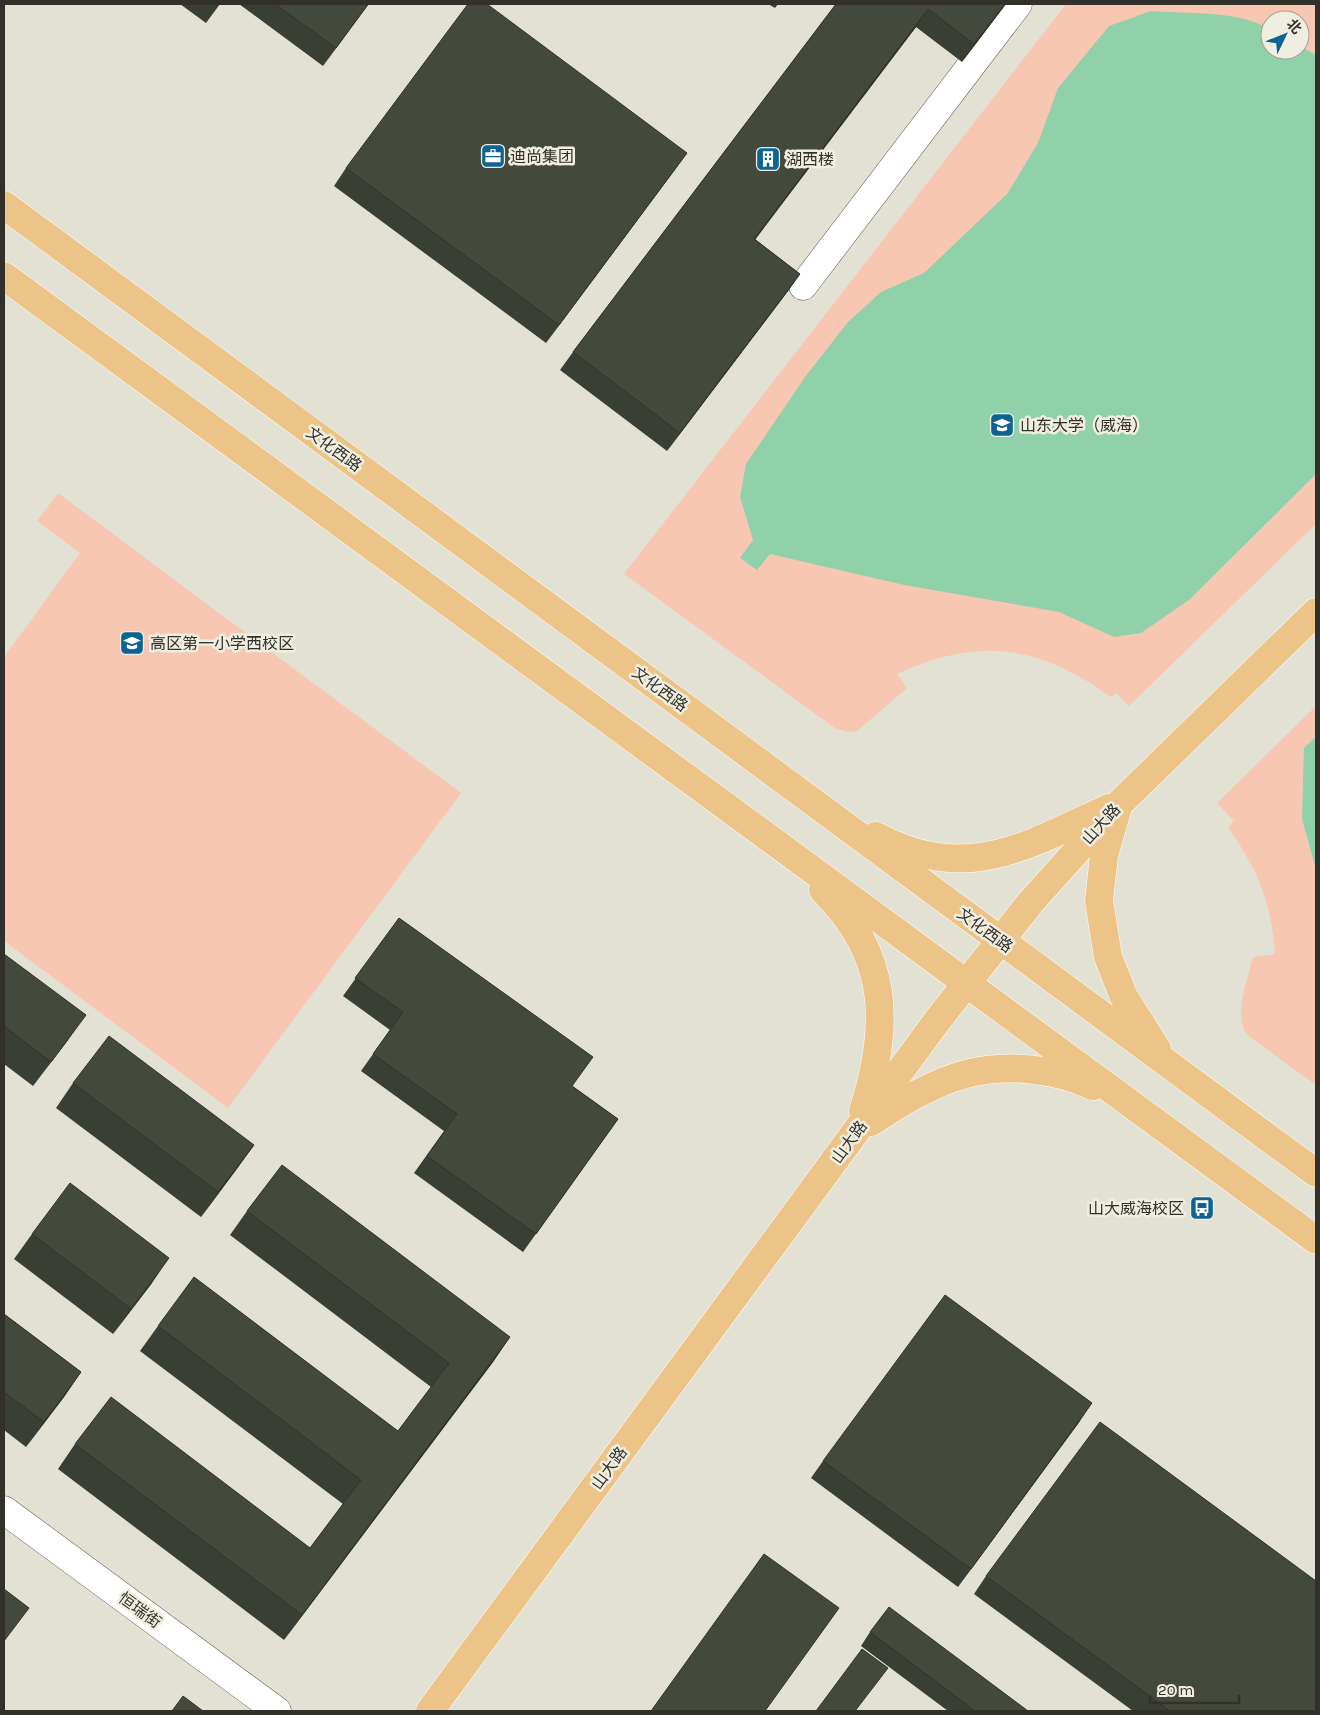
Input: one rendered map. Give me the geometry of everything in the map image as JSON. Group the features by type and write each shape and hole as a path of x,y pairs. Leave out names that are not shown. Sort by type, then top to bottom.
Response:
{"main road":[{"name":"文化西路","path":"4,206 1316,1173"},
{"path":"4,276 1316,1240"},
{"name":"山大路","path":"430,1711 966,982 1030,903 1120,803 1316,612"},
{"path":"812,802 898,848 943,860 1005,853 1120,803"},
{"path":"1120,803 1104,855 1099,901 1108,957 1124,997 1164,1061"},
{"path":"772,840 833,900 855,929 873,965 880,998 879,1050 872,1085 857,1131"},
{"path":"857,1131 900,1103 967,1074 1022,1068 1051,1072 1091,1085 1141,1111"}],"street":[{"path":"803,286 1018,4"},
{"name":"恒瑞街","path":"4,1510 277,1711"}],"shaded area":[{"name":"山东大学（威海）","path":"1066,4 1316,4 1316,524 1129,706 1116,693 1111,697 1058,666 1033,657 1008,652 982,651 955,654 927,662 897,674 907,688 857,731 849,732 836,729 624,574"},
{"path":"1151,11 1227,16 1260,24 1260,60 1310,60 1310,52 1316,55 1316,474 1189,600 1141,633 1114,637 1059,612 904,585 770,554 757,570 740,558 753,540 740,497 746,464 805,377 848,322 881,292 924,273 1007,194 1038,143 1058,88 1109,26"},
{"name":"高区第一小学西校区","path":"58,493 461,793 228,1108 4,941 4,657 80,553 37,521"},
{"path":"1316,706 1316,1085 1247,1035 1243,1027 1241,1007 1253,957 1275,954 1273,935 1266,902 1255,872 1228,827 1234,821 1217,803"},
{"path":"1316,737 1316,869 1302,819 1304,748"}],"building":[{"path":"275,4 368,4 336,48"},
{"path":"468,4 487,4 687,153 559,325 346,168"},
{"name":"湖西楼","path":"836,4 1005,4 974,44 928,9 754,239 800,274 680,433 573,352"},
{"path":"399,918 593,1057 572,1086 618,1119 536,1234 427,1156 457,1114 373,1054 403,1012 355,978"},
{"path":"4,954 86,1015 51,1062 4,1026"},
{"path":"109,1036 254,1145 218,1192 73,1083"},
{"path":"282,1165 510,1337 302,1615 75,1444 111,1397 310,1548 361,1480 158,1326 194,1277 398,1431 449,1363 247,1211"},
{"path":"70,1183 169,1258 131,1309 32,1234"},
{"path":"945,1295 1092,1403 971,1569 823,1461"},
{"path":"4,1314 81,1372 44,1422 4,1392"},
{"path":"1100,1422 1316,1581 1316,1711 1170,1711 986,1576"},
{"path":"764,1554 839,1608 765,1711 651,1711"},
{"path":"4,1589 29,1608 4,1641"},
{"path":"889,1607 1028,1711 975,1711 870,1632"},
{"path":"862,1649 888,1668 855,1711 816,1711"},
{"path":"183,1696 203,1711 172,1711"}],"place":[{"name":"迪尚集团","path":"493,156"},
{"name":"湖西楼","path":"768,159"},
{"name":"山东大学（威海）","path":"1002,425"},
{"name":"高区第一小学西校区","path":"132,643"},
{"name":"山大威海校区","path":"1202,1208"}]}
